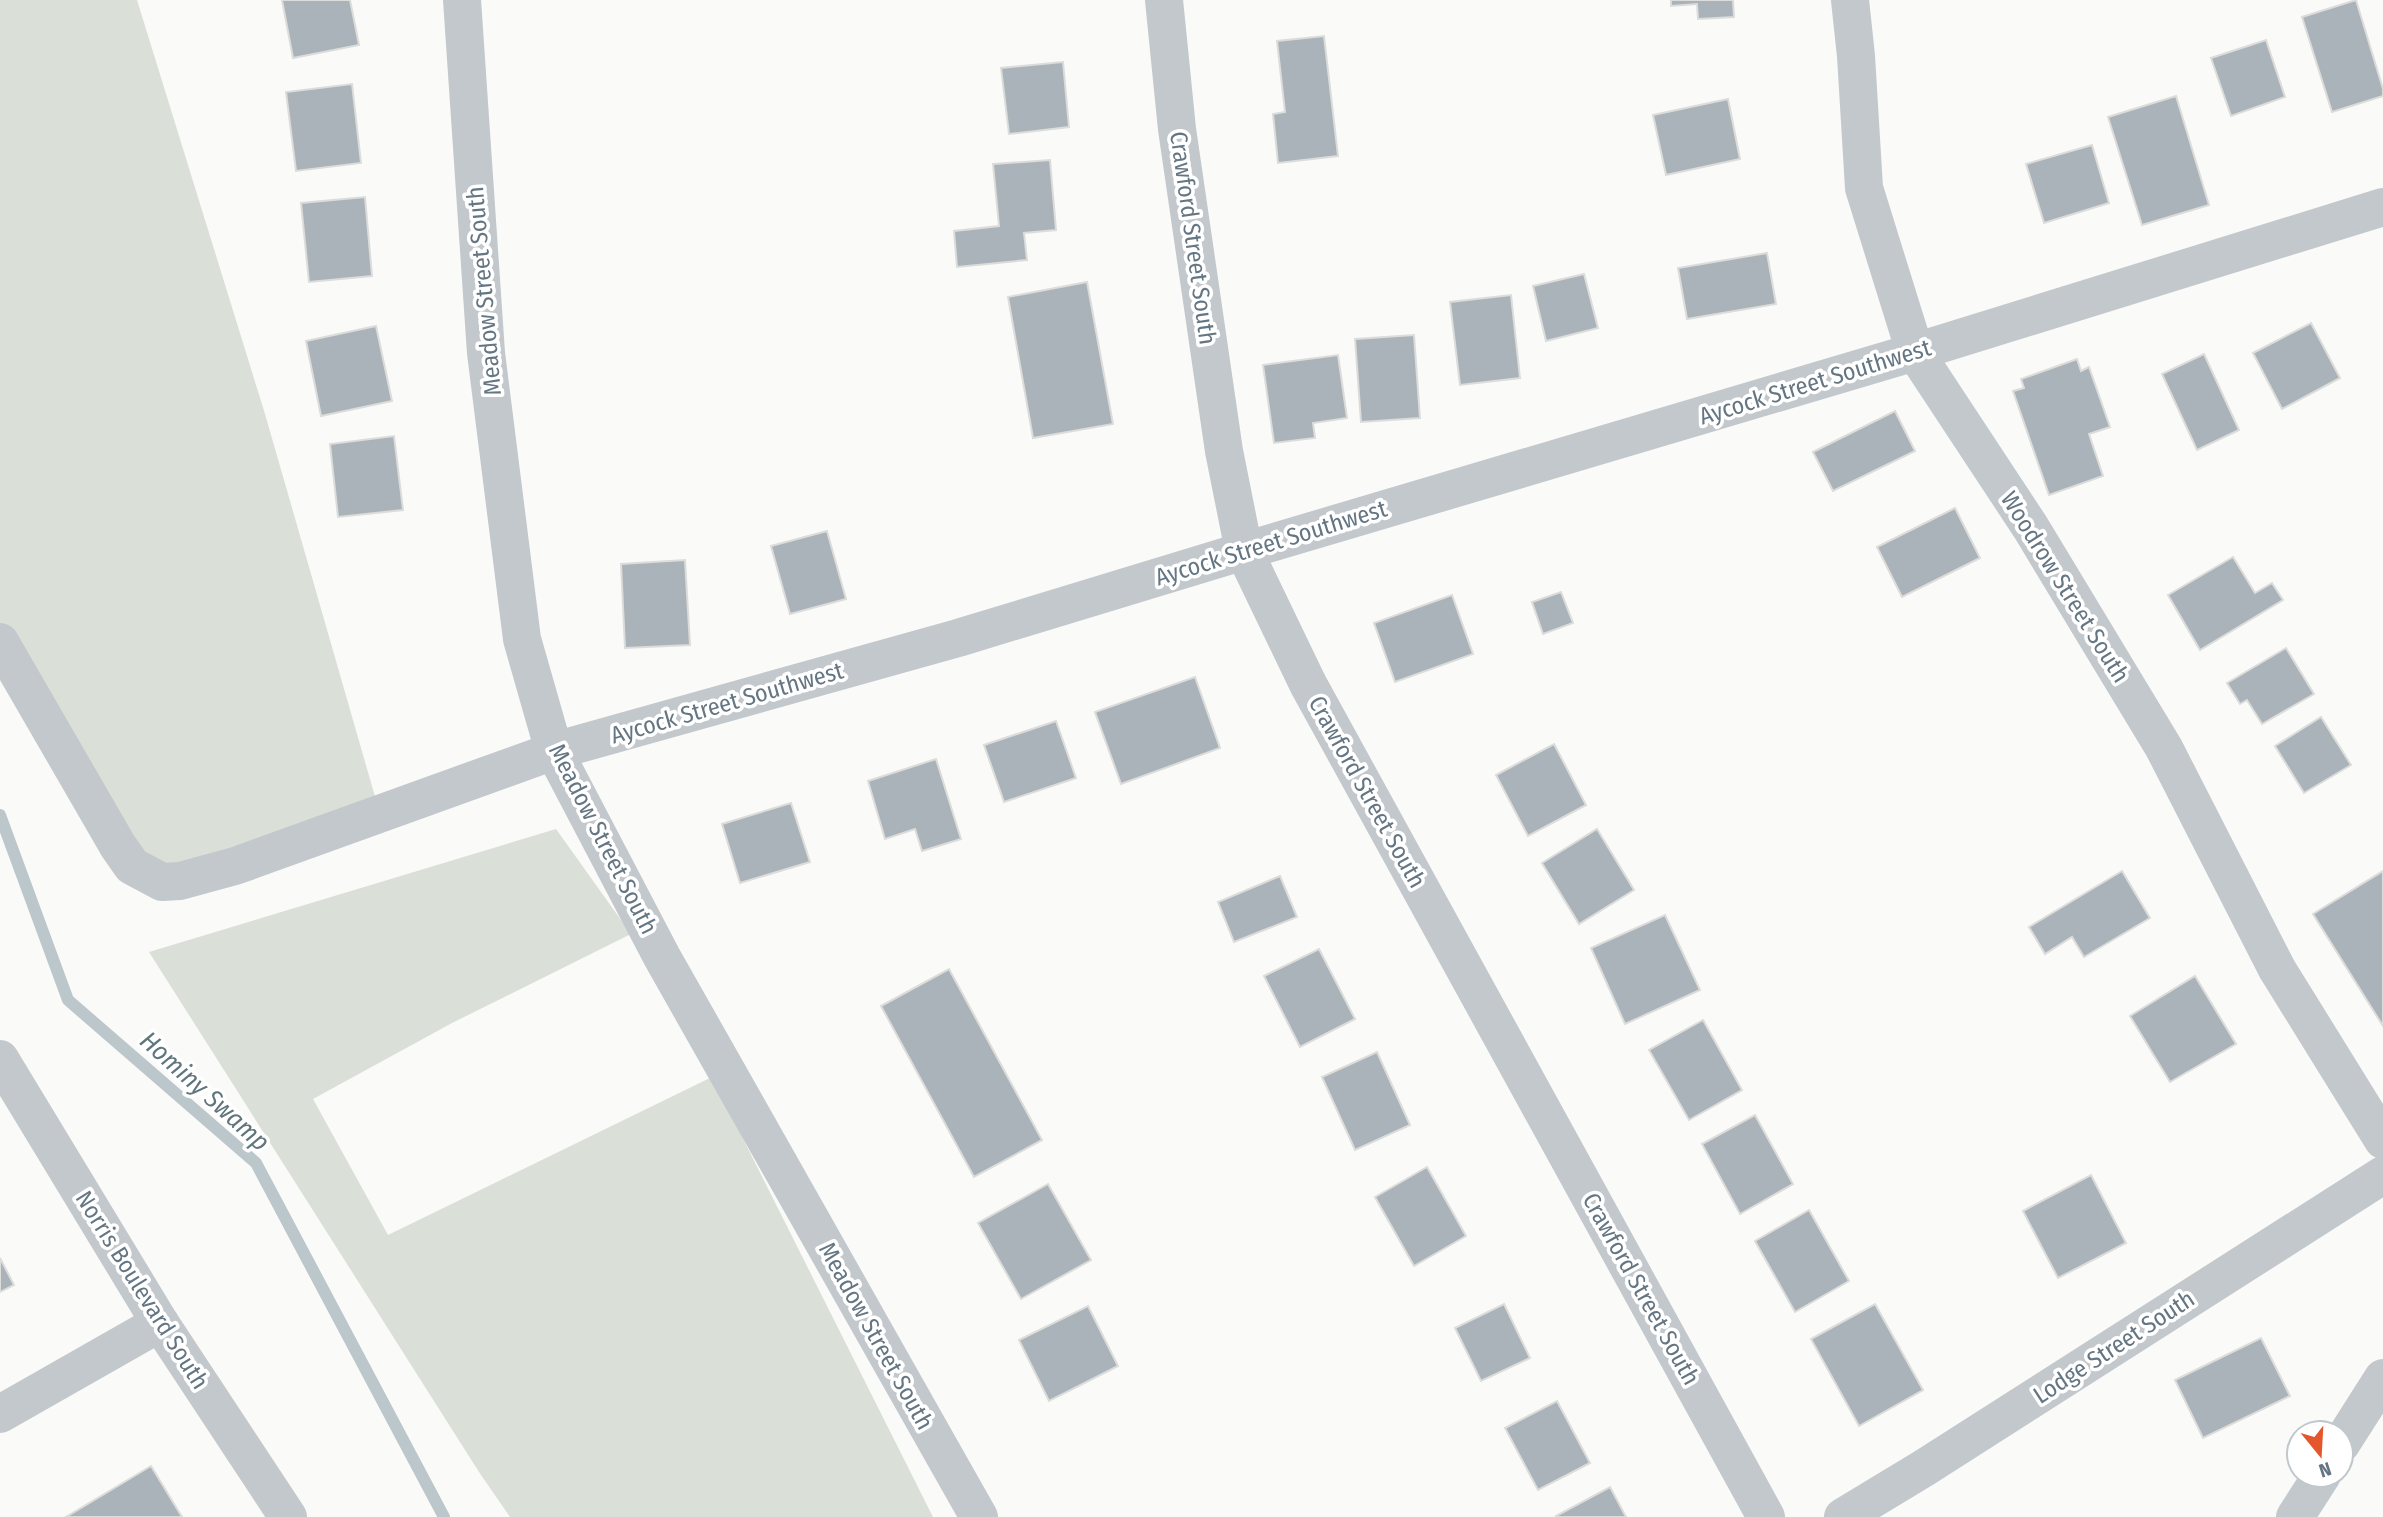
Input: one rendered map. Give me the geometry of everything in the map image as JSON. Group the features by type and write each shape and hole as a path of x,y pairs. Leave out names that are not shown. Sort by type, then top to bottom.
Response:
{"street":[{"name":"Meadow Street South","path":"462,0 486,353 522,639 554,751 662,957 979,1517"},
{"name":"Crawford Street South","path":"1164,0 1177,129 1224,451 1244,551 1308,684 1766,1517"},
{"name":"Woodrow Street South","path":"1850,0 1864,188 1915,352 2031,528 2164,748 2277,969 2383,1140"},
{"name":"Aycock Street Southwest","path":"0,642 132,866 162,881 180,881 235,866 554,751 958,638 1915,352 2383,207"},
{"name":"Norris Boulevard South","path":"0,1059 160,1323 288,1517"},
{"name":"Lodge Street South","path":"1843,1517 1936,1461 2383,1175"},
{"path":"0,1415 160,1323"},
{"path":"2355,1422 2383,1378"},
{"path":"2295,1517 2313,1489"}],"shaded area":[{"path":"0,0 137,0 265,414 380,814 162,882 0,645"},
{"path":"556,829 631,934 452,1023 313,1099 388,1235 712,1077 933,1517 510,1517 149,952"}],"building":[{"path":"282,0 350,0 359,45 293,58"},
{"path":"1671,0 1733,0 1734,17 1698,19 1697,4 1671,6"},
{"path":"2356,0 2383,96 2332,112 2302,17"},
{"path":"1324,36 1338,156 1278,163 1273,114 1285,112 1277,41"},
{"path":"2266,40 2285,97 2231,116 2211,58"},
{"path":"1063,62 1069,127 1009,134 1001,68"},
{"path":"352,84 361,163 296,171 286,92"},
{"path":"2176,96 2209,205 2142,225 2108,117"},
{"path":"1728,99 1740,159 1666,175 1653,115"},
{"path":"2092,145 2109,203 2044,223 2026,164"},
{"path":"1050,160 1056,230 1024,233 1027,260 957,267 954,231 999,226 993,164"},
{"path":"365,197 372,276 309,282 301,203"},
{"path":"1767,253 1776,304 1687,319 1678,268"},
{"path":"1584,274 1598,328 1546,341 1533,286"},
{"path":"1087,282 1113,424 1033,438 1008,297"},
{"path":"1511,295 1520,378 1460,385 1450,302"},
{"path":"2311,323 2340,378 2282,409 2253,353"},
{"path":"376,326 392,401 321,416 306,341"},
{"path":"1414,335 1420,418 1361,422 1355,339"},
{"path":"2204,354 2239,430 2197,450 2162,374"},
{"path":"1338,355 1347,418 1313,423 1315,438 1274,443 1263,365"},
{"path":"2077,359 2081,371 2089,367 2110,427 2089,434 2103,476 2049,495 2013,391 2024,388 2021,379"},
{"path":"1895,411 1915,451 1833,491 1813,452"},
{"path":"394,436 403,510 338,517 330,444"},
{"path":"1955,508 1980,558 1902,597 1877,547"},
{"path":"827,531 846,599 790,614 771,546"},
{"path":"2233,557 2255,593 2272,583 2283,600 2200,650 2168,595"},
{"path":"685,560 690,645 625,648 621,564"},
{"path":"1561,592 1573,623 1543,634 1532,602"},
{"path":"1452,595 1473,654 1395,682 1374,623"},
{"path":"2286,648 2314,694 2262,724 2247,700 2240,704 2227,683"},
{"path":"1195,677 1220,748 1121,784 1095,712"},
{"path":"2321,717 2351,765 2304,793 2275,746"},
{"path":"1056,721 1076,778 1004,802 984,745"},
{"path":"1554,744 1586,805 1528,836 1496,775"},
{"path":"936,759 961,839 922,851 915,829 885,839 868,781"},
{"path":"791,803 810,862 740,883 722,824"},
{"path":"1597,829 1634,890 1579,924 1542,863"},
{"path":"2122,871 2150,918 2084,957 2072,937 2045,954 2029,927"},
{"path":"2383,871 2383,1026 2313,914"},
{"path":"1280,876 1297,917 1234,942 1218,902"},
{"path":"1665,915 1700,990 1625,1024 1591,948"},
{"path":"1319,949 1355,1019 1300,1047 1264,976"},
{"path":"949,969 1042,1140 974,1177 881,1006"},
{"path":"2195,976 2236,1044 2170,1082 2130,1016"},
{"path":"1703,1020 1742,1090 1689,1120 1649,1050"},
{"path":"1377,1052 1410,1125 1355,1150 1322,1077"},
{"path":"1755,1115 1793,1184 1740,1214 1702,1144"},
{"path":"1427,1167 1466,1236 1414,1266 1375,1197"},
{"path":"2091,1175 2126,1243 2058,1278 2023,1211"},
{"path":"1048,1184 1091,1260 1021,1299 978,1223"},
{"path":"1809,1210 1849,1281 1795,1312 1755,1241"},
{"path":"0,1258 14,1285 0,1292"},
{"path":"1504,1304 1530,1358 1481,1381 1455,1328"},
{"path":"1875,1304 1923,1390 1859,1426 1811,1339"},
{"path":"1088,1306 1118,1366 1049,1401 1019,1340"},
{"path":"2261,1338 2290,1396 2203,1438 2175,1380"},
{"path":"1557,1401 1590,1463 1538,1490 1505,1428"},
{"path":"151,1466 182,1517 66,1517"},
{"path":"1610,1487 1626,1517 1556,1516"}],"waterway":[{"name":"Hominy Swamp","path":"0,815 68,1000 256,1163 444,1517"}]}
